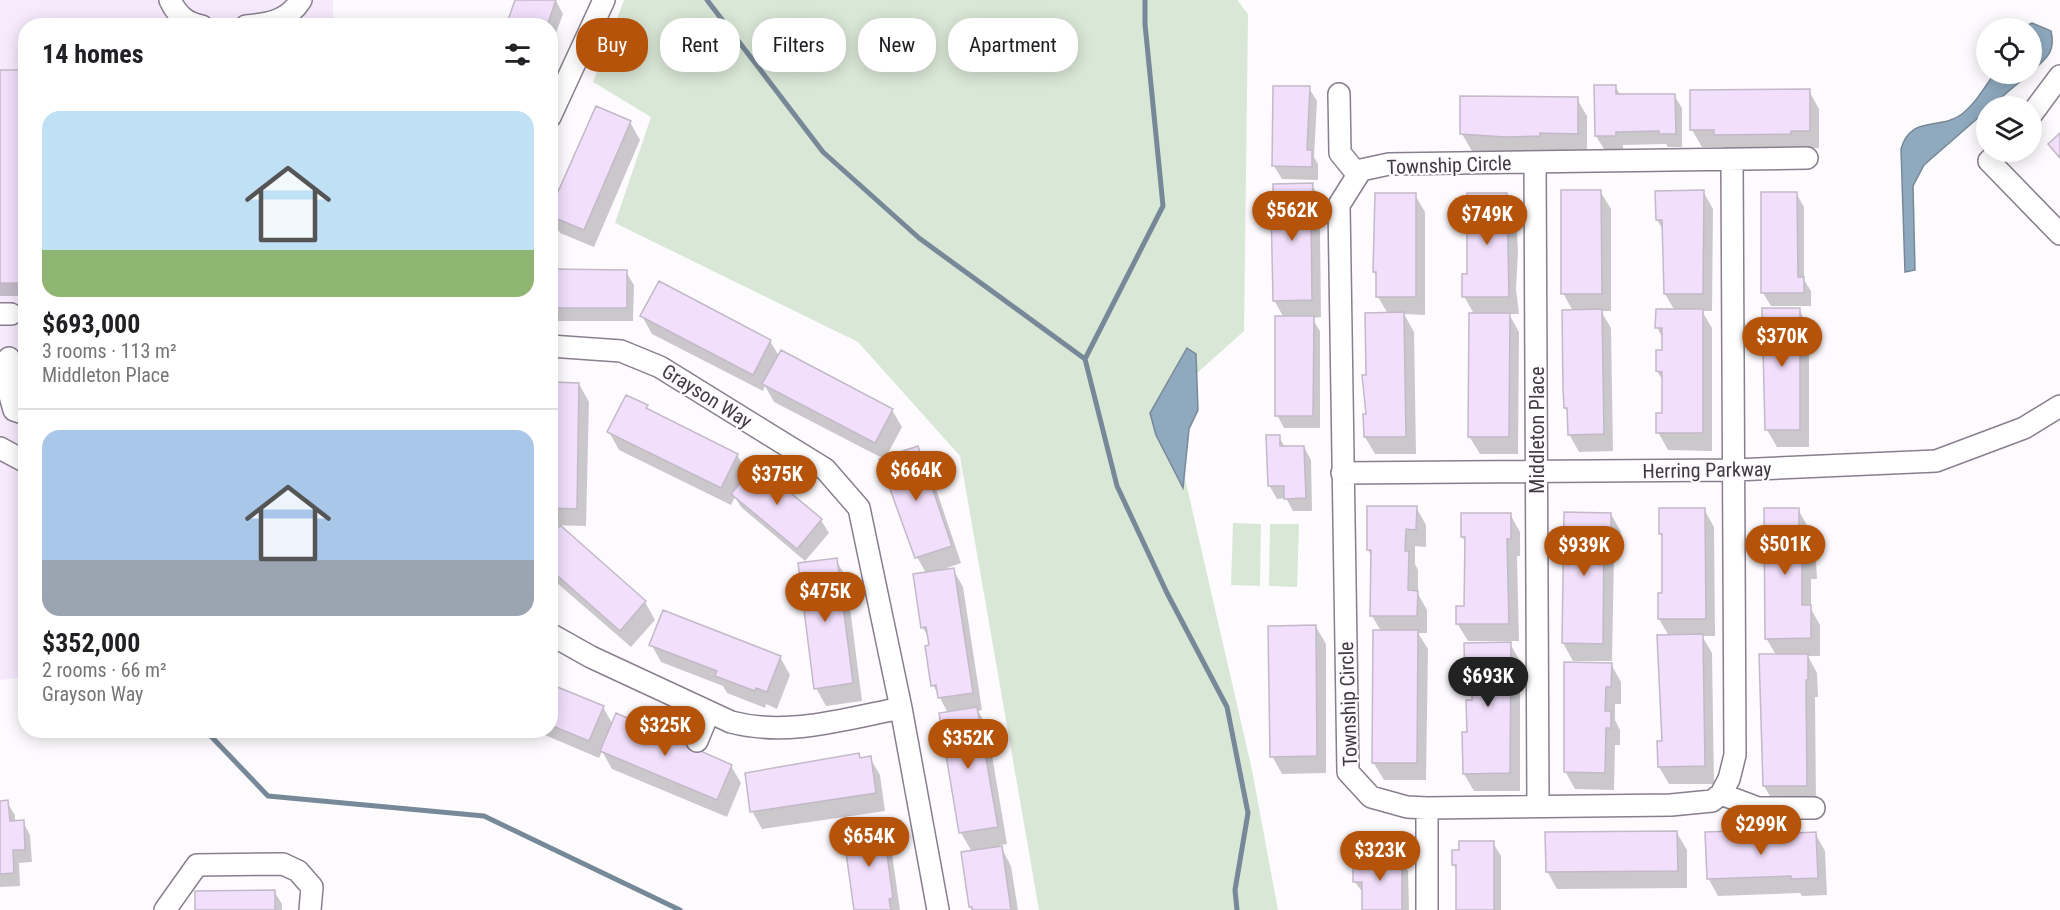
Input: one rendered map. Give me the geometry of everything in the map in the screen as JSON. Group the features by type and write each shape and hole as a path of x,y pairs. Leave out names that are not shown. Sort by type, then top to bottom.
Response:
{"street":[{"path":"170,0 176,12 184,18"},
{"path":"282,18 293,12 301,0"},
{"path":"558,100 604,0"},
{"path":"2042,100 2060,76"},
{"path":"1339,94 1340,153 1358,176"},
{"name":"Township Circle","path":"1721,794 1712,801 1671,805 1407,807 1371,796 1348,772 1339,205 1361,170 1389,164 1807,158"},
{"path":"1732,160 1736,755 1729,779 1721,794 1758,808 1814,808"},
{"name":"Middleton Place","path":"1535,162 1538,806"},
{"path":"1990,162 2060,234"},
{"name":"Grayson Way","path":"558,346 604,348 640,357 660,367 825,469 858,508 901,708 938,910"},
{"path":"11,358 9,392 14,410 18,411"},
{"name":"Herring Parkway","path":"1342,473 1735,470 1936,461 2024,428 2060,406"},
{"path":"0,448 18,458"},
{"path":"558,638 591,657 741,724 773,729 813,725 901,708"},
{"path":"697,741 710,712"},
{"path":"1427,808 1427,910"},
{"path":"165,910 197,865 283,864 298,871 312,887 310,910"}],"shaded area":[{"path":"0,0 333,0 333,18 18,18 18,678 0,680"}],"green space":[{"path":"624,0 1237,0 1248,14 1244,331 1167,400 1252,770 1278,910 1039,910 960,456 858,342 615,223 651,117 593,82 597,72 648,72 648,18 617,18"},
{"path":"1233,523 1261,524 1260,586 1231,585"},
{"path":"1270,524 1299,524 1297,587 1269,586"}],"water":[{"path":"2042,27 2051,31 2052,38 2051,50 2042,62"},
{"path":"1987,84 2017,84 2003,96 1979,96"},
{"path":"1976,100 1976,120 1924,165 1913,186 1915,270 1905,272 1901,149 1912,131 1919,127 1953,119 1967,110"},
{"path":"1187,348 1196,354 1198,410 1189,429 1183,488 1156,435 1150,413"}],"building":[{"path":"515,0 556,0 550,18 509,18"},
{"path":"0,70 18,70 18,283 0,283"},
{"path":"1594,85 1616,85 1616,94 1675,94 1676,134 1659,134 1659,131 1616,132 1616,136 1595,136"},
{"path":"1273,86 1310,86 1307,150 1312,150 1312,167 1272,166"},
{"path":"1810,89 1810,131 1791,131 1791,134 1714,135 1714,130 1690,130 1690,90"},
{"path":"1460,96 1578,97 1578,134 1540,133 1540,136 1505,137 1460,134"},
{"path":"596,106 631,121 584,230 558,219 558,192"},
{"path":"2060,133 2060,158 2048,144"},
{"path":"1313,183 1312,300 1273,301 1271,206 1273,206 1273,184"},
{"path":"1561,190 1601,190 1602,294 1561,294"},
{"path":"1704,190 1703,294 1664,294 1662,220 1656,220 1655,191"},
{"path":"1761,192 1797,192 1798,277 1804,277 1804,293 1761,293"},
{"path":"1375,193 1416,193 1416,297 1376,297 1376,272 1373,272"},
{"path":"1467,193 1507,193 1509,297 1462,297 1462,274 1467,274"},
{"path":"558,269 627,270 627,308 558,308"},
{"path":"659,281 771,340 753,375 640,316"},
{"path":"1762,308 1800,308 1800,430 1765,430"},
{"path":"1602,309 1604,434 1568,435 1567,408 1564,408 1563,388 1562,310"},
{"path":"1656,309 1703,309 1703,433 1656,433 1656,413 1662,413 1662,372 1656,371 1656,350 1662,350 1662,328 1655,328"},
{"path":"1404,312 1406,437 1364,437 1363,414 1366,414 1362,375 1366,375 1365,313"},
{"path":"1469,313 1510,313 1509,437 1468,437"},
{"path":"1275,316 1314,316 1313,416 1275,416"},
{"path":"781,350 893,409 875,443 762,384"},
{"path":"558,382 579,383 577,509 558,508"},
{"path":"626,395 648,405 646,408 738,454 721,488 607,432"},
{"path":"1266,435 1280,435 1280,446 1304,446 1306,498 1284,499 1284,486 1268,486"},
{"path":"918,446 952,546 915,558 879,459"},
{"path":"756,464 822,519 797,549 731,494"},
{"path":"1367,506 1417,506 1416,530 1406,529 1405,551 1409,551 1408,590 1418,591 1417,616 1370,616 1371,550 1367,550"},
{"path":"1659,508 1705,508 1706,619 1658,619 1658,593 1662,593 1662,534 1659,534"},
{"path":"1764,508 1799,508 1799,543 1807,543 1807,561 1802,561 1802,605 1811,605 1811,638 1765,639"},
{"path":"1564,512 1611,513 1611,536 1604,536 1603,644 1562,643"},
{"path":"1461,513 1511,513 1511,539 1507,539 1509,624 1456,624 1456,606 1464,606 1465,537 1461,537"},
{"path":"560,525 646,601 620,631 558,576 558,527"},
{"path":"837,558 853,683 814,689 798,563"},
{"path":"954,568 973,693 938,698 936,685 931,686 925,646 929,645 926,627 921,628 913,574"},
{"path":"663,610 781,656 767,692 756,688 755,691 715,676 717,671 649,645"},
{"path":"1316,625 1317,756 1270,757 1268,626"},
{"path":"1373,630 1418,630 1417,763 1372,763"},
{"path":"1703,634 1705,766 1658,767 1657,741 1662,741 1657,635"},
{"path":"1511,642 1510,773 1463,774 1462,732 1467,732 1466,700 1472,700 1472,688 1465,688 1464,643"},
{"path":"1759,654 1808,654 1808,680 1806,680 1807,786 1763,786"},
{"path":"1564,662 1612,663 1611,687 1606,687 1605,711 1611,711 1611,728 1606,728 1605,773 1564,772"},
{"path":"558,687 604,706 589,741 558,728"},
{"path":"977,707 998,827 959,833 939,713"},
{"path":"616,713 732,765 717,800 600,751"},
{"path":"859,753 860,758 871,756 876,793 750,812 745,773"},
{"path":"8,800 10,821 24,820 25,850 13,850 14,873 0,874 0,801"},
{"path":"883,825 893,898 889,899 891,910 854,910 843,831"},
{"path":"1677,831 1678,871 1546,872 1545,832"},
{"path":"1732,831 1732,836 1816,832 1818,878 1791,879 1791,876 1707,879 1705,832"},
{"path":"1459,841 1494,841 1494,910 1456,910 1456,865 1452,865 1452,850 1459,850"},
{"path":"1002,846 1011,910 972,910 972,907 969,907 961,852"},
{"path":"1353,857 1402,857 1402,910 1362,910 1362,882 1353,882"},
{"path":"275,890 275,910 195,910 195,891"}],"waterway":[{"path":"707,0 823,152 919,238 1085,359 1117,486 1167,593 1227,707 1248,813 1235,890 1237,910"},
{"path":"1085,359 1163,206 1145,24 1145,0"},
{"path":"213,738 268,796 484,816 680,910"}]}
